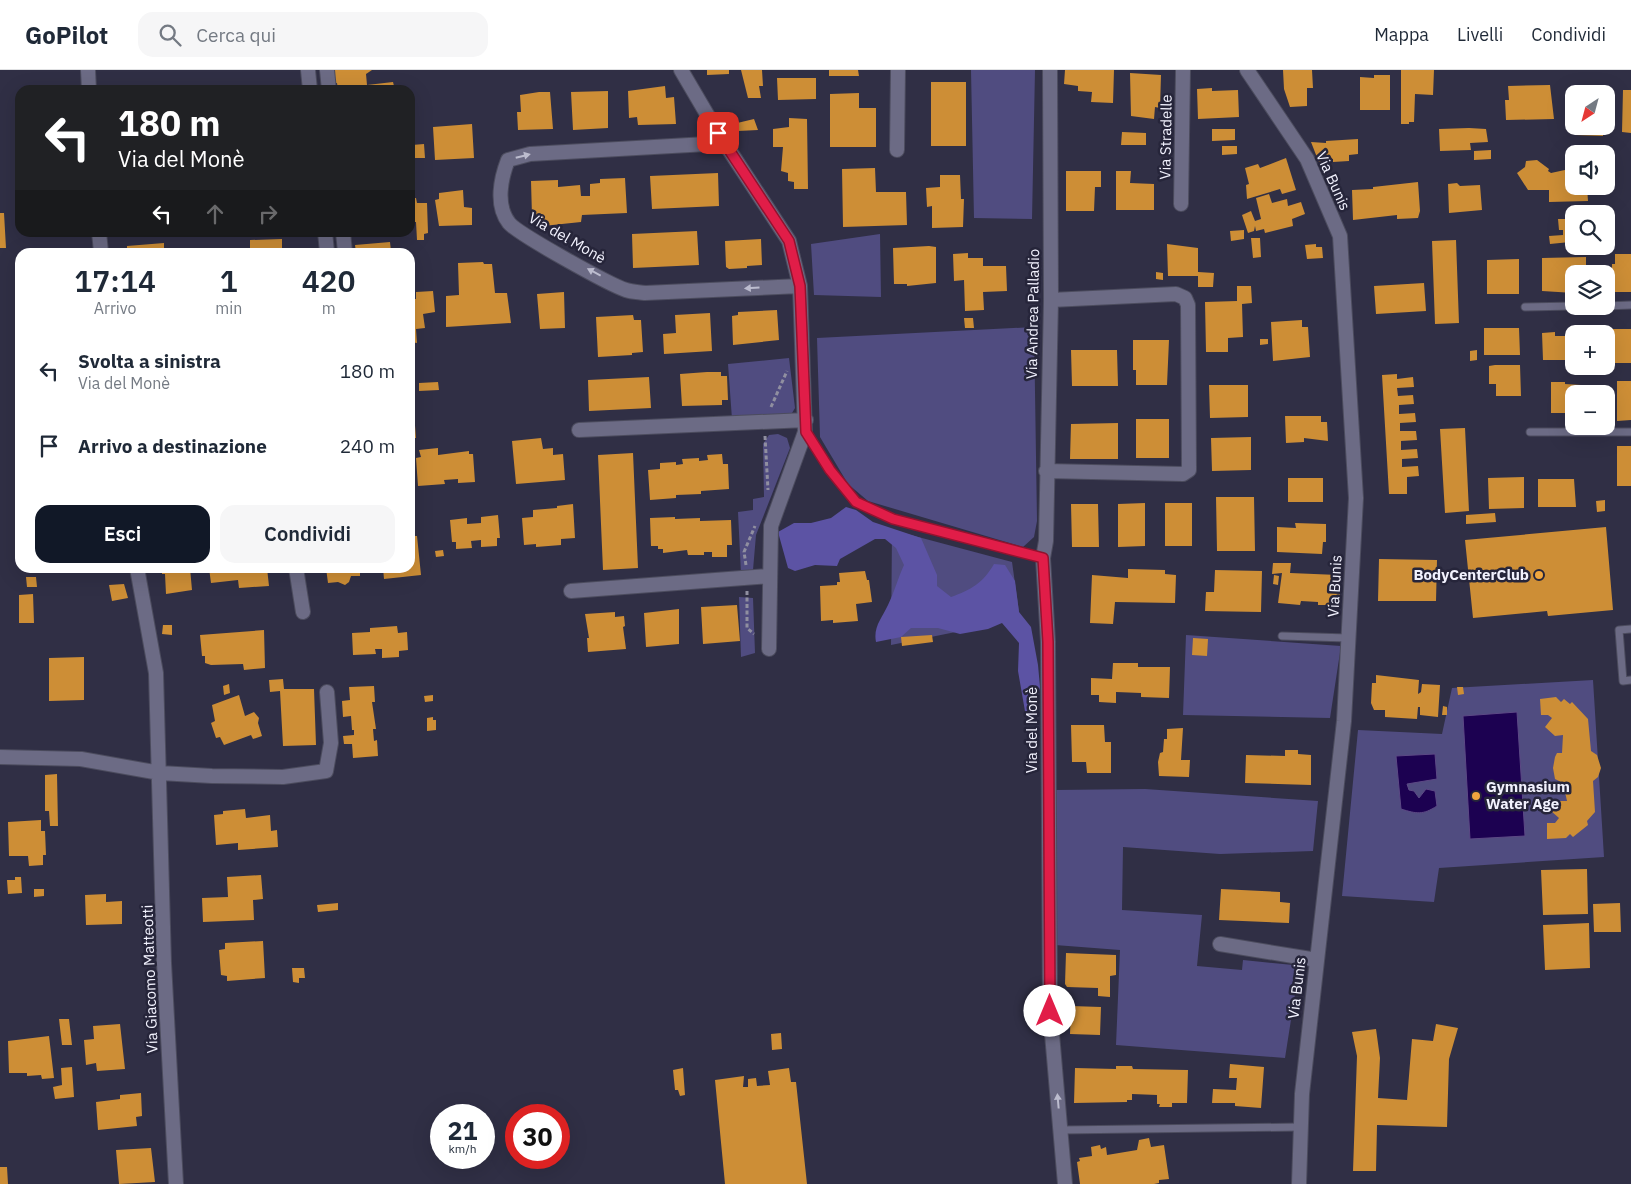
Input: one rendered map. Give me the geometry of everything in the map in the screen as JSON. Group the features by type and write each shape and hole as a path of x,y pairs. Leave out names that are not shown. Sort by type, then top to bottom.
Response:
{"street":[{"path":"88,70 89,85"},
{"path":"308,70 310,85"},
{"path":"327,70 328,85"},
{"path":"681,70 725,143 789,241 800,286 806,426 771,526 769,648"},
{"path":"897,150 898,70"},
{"name":"Via Andrea Palladio","path":"1043,558 1046,542 1050,300 1050,70"},
{"name":"Via Stradelle","path":"1181,204 1183,70"},
{"name":"Via Bunis","path":"1248,70 1307,159 1340,236 1356,498 1344,721 1302,1094 1299,1184"},
{"name":"Via del Monè","path":"725,143 530,154 508,160 501,179 501,200 508,222 527,236 626,290 645,293 800,286"},
{"path":"1046,471 1183,474 1189,470 1188,305 1185,298 1176,294 1050,300"},
{"path":"579,430 806,426"},
{"name":"Via del Monè","path":"1043,558 1048,642 1050,1011 1065,1184"},
{"name":"Via Giacomo Matteotti","path":"138,573 156,673 164,963 176,1184"},
{"path":"297,573 303,612"},
{"path":"571,590 769,576"},
{"path":"0,757 82,759 160,773 283,777 326,771 331,743 327,692"},
{"path":"1220,944 1317,960"}],"lane":[{"path":"1615,306 1631,305"},
{"path":"1525,307 1565,306"},
{"path":"806,426 830,470 856,502 893,519 1043,558"},
{"path":"1530,432 1631,432"},
{"path":"1631,629 1619,630 1623,681 1631,680"},
{"path":"1282,636 1348,638"},
{"path":"1061,1130 1301,1126"}],"shaded area":[{"path":"971,70 1035,70 1032,219 974,218"},
{"path":"880,234 881,297 814,295 811,244"},
{"path":"1034,327 1037,521 1034,537 1023,547 868,501 848,484 820,437 817,338"},
{"path":"789,358 795,408 792,413 782,417 732,419 728,364"},
{"path":"778,434 787,438 790,448 756,535 753,570 741,574 738,512 753,510 753,499 764,497 763,444 769,435"},
{"path":"846,507 856,510 873,522 921,538 937,575 937,586 951,597 965,592 976,585 994,564 1005,565 1015,581 1019,612 1031,627 1038,665 1040,687 1037,703 1026,717 1018,671 1019,643 1002,623 988,629 960,634 938,628 911,628 901,637 876,642 877,627 904,565 896,548 885,539 875,539 840,559 837,566 815,565 795,571 788,568 778,532 794,523 811,523 831,518"},
{"path":"892,530 1012,562 1020,619 891,645"},
{"path":"739,597 753,598 755,653 741,657"},
{"path":"1186,635 1341,646 1330,718 1183,715"},
{"name":"Gymnasium Water Age","path":"1593,680 1604,857 1439,868 1434,902 1342,896 1358,730 1442,734 1452,688"},
{"path":"1517,712 1525,836 1470,839 1463,716"},
{"path":"1435,754 1437,779 1407,784 1409,790 1414,791 1419,798 1426,789 1435,791 1437,806 1420,813 1401,809 1396,756"},
{"path":"1145,789 1318,801 1313,851 1220,854 1123,847 1122,910 1202,915 1197,966 1242,970 1243,960 1293,965 1298,975 1285,1058 1116,1045 1120,950 1055,945 1055,790"}],"building":[{"path":"333,70 372,70 366,74 367,85 337,85 337,83 334,83"},
{"path":"707,70 729,70 729,74 707,75"},
{"path":"741,70 762,70 763,86 759,86 761,98 748,98"},
{"path":"829,70 858,70 859,76 829,76"},
{"path":"1065,70 1114,70 1113,103 1091,102 1092,92 1078,91 1078,86 1064,84"},
{"path":"1283,70 1312,70 1313,88 1307,88 1307,106 1290,107 1284,89"},
{"path":"1401,70 1434,70 1433,95 1415,94 1414,122 1409,122 1409,124 1401,124"},
{"path":"1130,73 1161,75 1160,108 1155,107 1154,119 1131,116"},
{"path":"1374,75 1390,75 1390,110 1360,110 1360,77 1374,78"},
{"path":"777,78 816,78 816,99 778,100"},
{"path":"393,82 394,85 367,85"},
{"path":"931,82 966,82 966,146 931,146"},
{"path":"1550,85 1554,119 1506,120 1505,100 1509,100 1508,86"},
{"path":"665,86 666,98 674,97 676,124 638,125 637,117 629,118 628,91"},
{"path":"1212,88 1212,91 1238,90 1239,117 1198,119 1197,89"},
{"path":"1623,90 1631,90 1631,133 1622,132"},
{"path":"608,91 608,128 573,130 571,92"},
{"path":"550,92 553,129 518,130 517,112 521,112 520,95"},
{"path":"859,93 859,108 876,108 876,147 830,147 830,94"},
{"path":"789,118 807,119 808,189 794,189 794,182 788,181 788,173 781,171 783,147 773,147 773,129 789,127"},
{"path":"754,119 758,130 738,131 733,124"},
{"path":"472,124 474,158 435,160 433,127"},
{"path":"1212,129 1235,129 1235,140 1212,141"},
{"path":"1439,129 1486,129 1488,142 1470,143 1471,150 1440,151"},
{"path":"1122,132 1146,133 1146,145 1121,145"},
{"path":"1358,139 1358,154 1349,155 1349,161 1333,162 1333,159 1326,160 1327,163 1320,165 1311,142 1326,143 1326,141"},
{"path":"424,144 425,158 415,158 415,145"},
{"path":"1222,146 1237,146 1237,154 1222,155"},
{"path":"1491,150 1491,159 1474,160 1474,151"},
{"path":"1286,158 1296,190 1282,194 1280,189 1247,199 1246,185 1249,184 1245,168 1258,164 1260,168"},
{"path":"1537,160 1549,169 1548,171 1551,173 1565,170 1565,195 1588,195 1588,201 1549,202 1549,190 1528,190 1517,173 1525,167 1526,161"},
{"path":"875,168 876,192 906,192 907,225 843,227 842,169"},
{"path":"1066,171 1101,171 1101,187 1095,187 1094,211 1066,211"},
{"path":"1116,171 1131,171 1130,183 1154,184 1154,210 1116,210"},
{"path":"718,173 719,206 652,209 650,176"},
{"path":"940,175 960,175 961,199 964,199 963,227 932,228 932,206 927,207 926,188 940,187"},
{"path":"625,178 627,213 582,215 581,222 543,226 542,219 532,216 531,181 558,180 558,187 580,185 581,196 590,196 590,184 600,183 600,179"},
{"path":"1418,182 1420,211 1418,218 1397,219 1397,215 1353,220 1352,190 1373,189 1373,187"},
{"path":"1457,183 1460,186 1480,185 1482,210 1449,213 1448,184"},
{"path":"463,190 464,207 472,208 472,225 439,226 435,200 439,199 439,193"},
{"path":"1269,194 1272,203 1287,199 1288,206 1301,202 1305,214 1292,219 1293,226 1265,233 1264,229 1256,231 1255,226 1254,231 1248,233 1242,215 1251,211 1255,221 1261,219 1256,198"},
{"path":"415,198 417,203 427,203 428,233 424,234 424,240 417,240"},
{"path":"0,213 4,213 6,248 0,248"},
{"path":"1558,219 1565,219 1565,242 1550,244 1549,236 1563,235 1563,230 1559,230"},
{"path":"1244,230 1244,239 1231,241 1230,231"},
{"path":"697,231 699,265 633,268 632,234"},
{"path":"1251,238 1260,238 1261,257 1253,258"},
{"path":"282,239 282,248 250,248 250,240"},
{"path":"761,239 762,265 729,269 726,267 725,241"},
{"path":"1456,240 1459,323 1435,324 1432,241"},
{"path":"390,242 391,248 355,248 355,245"},
{"path":"164,243 164,248 127,248 127,246"},
{"path":"1167,244 1198,248 1198,272 1214,273 1213,287 1198,287 1198,276 1168,276"},
{"path":"1316,244 1316,247 1322,247 1323,258 1307,259 1305,245"},
{"path":"936,247 936,283 907,286 907,284 894,284 893,248"},
{"path":"968,253 968,258 983,258 983,266 1006,266 1007,291 983,292 984,310 965,311 964,280 954,281 953,254"},
{"path":"1631,254 1631,292 1615,292 1615,265 1612,265 1615,264 1615,255"},
{"path":"1586,257 1586,265 1565,265 1565,292 1542,291 1542,258"},
{"path":"1519,259 1519,294 1487,294 1487,260"},
{"path":"483,262 484,264 492,264 495,293 507,293 511,323 446,327 446,296 459,295 458,263"},
{"path":"1156,272 1163,273 1163,280 1156,279"},
{"path":"1424,283 1426,311 1376,314 1374,286"},
{"path":"1237,286 1251,286 1252,303 1242,304 1243,337 1228,338 1228,352 1206,352 1205,302 1237,301"},
{"path":"433,291 435,312 423,314 425,328 416,329 417,343 415,343 416,292"},
{"path":"564,292 565,328 540,329 537,294"},
{"path":"777,310 779,340 733,345 732,316 738,315 738,312"},
{"path":"710,313 712,351 664,354 663,334 676,333 675,315"},
{"path":"633,315 634,320 641,320 643,352 632,353 632,355 598,357 596,317"},
{"path":"964,318 973,318 974,328 965,328"},
{"path":"1302,320 1302,327 1308,327 1310,357 1273,361 1271,322"},
{"path":"1484,328 1519,328 1520,355 1484,355"},
{"path":"1615,329 1631,329 1631,363 1615,363"},
{"path":"1555,332 1555,336 1565,336 1565,360 1543,360 1542,333"},
{"path":"1260,339 1268,339 1268,344 1260,345"},
{"path":"1133,340 1169,340 1167,385 1136,385 1136,370 1133,370"},
{"path":"1071,350 1117,350 1118,386 1072,386"},
{"path":"1477,350 1477,360 1470,361 1470,351"},
{"path":"1520,365 1521,396 1496,396 1496,384 1489,384 1489,366"},
{"path":"721,372 721,376 727,376 728,400 722,400 722,405 682,406 680,374"},
{"path":"1397,374 1397,379 1413,377 1414,387 1397,388 1398,396 1413,395 1414,404 1399,405 1399,414 1415,413 1416,422 1400,423 1400,431 1416,431 1417,440 1401,441 1401,450 1417,449 1418,458 1402,459 1402,467 1418,466 1419,476 1407,477 1407,494 1389,494 1382,375"},
{"path":"649,377 651,408 589,411 588,380"},
{"path":"1617,381 1631,381 1631,420 1617,421"},
{"path":"438,382 439,390 419,391 419,383"},
{"path":"1551,382 1581,385 1565,385 1565,413 1551,413"},
{"path":"1209,385 1248,385 1248,417 1210,418"},
{"path":"1285,416 1321,416 1321,422 1327,422 1328,441 1304,438 1304,442 1286,443"},
{"path":"1136,419 1169,419 1169,458 1136,458"},
{"path":"1118,423 1118,459 1070,459 1071,424"},
{"path":"1465,428 1469,511 1445,513 1440,429"},
{"path":"1251,437 1251,470 1212,471 1211,438"},
{"path":"541,438 543,449 553,448 553,455 563,454 565,480 516,484 512,441"},
{"path":"1617,446 1631,446 1631,486 1617,486"},
{"path":"438,448 438,455 469,451 469,454 473,454 475,482 458,483 458,479 444,480 445,484 418,486 416,458 421,457 419,450"},
{"path":"633,453 638,568 603,570 598,455"},
{"path":"722,454 723,464 728,464 729,489 701,491 701,494 676,495 676,498 650,500 648,470 660,469 660,463 676,462 676,465 683,464 682,459 699,458 699,461 708,460 707,455"},
{"path":"1524,477 1524,508 1489,509 1488,478"},
{"path":"1288,478 1323,478 1323,502 1288,502"},
{"path":"1538,479 1574,479 1576,507 1538,507"},
{"path":"1216,497 1254,497 1255,551 1217,551"},
{"path":"1605,500 1605,511 1597,512 1596,501"},
{"path":"1145,503 1145,546 1118,547 1118,504"},
{"path":"1165,503 1192,503 1192,546 1165,546"},
{"path":"573,504 575,538 561,539 561,545 536,547 536,544 524,545 522,518 533,517 533,510 557,508 557,506"},
{"path":"1071,504 1098,504 1099,547 1072,547"},
{"path":"1495,513 1496,522 1466,524 1466,515"},
{"path":"498,515 500,538 497,538 497,546 481,547 481,540 471,541 472,548 456,549 456,542 452,542 450,520 467,518 467,524 481,523 481,517"},
{"path":"675,517 675,519 700,518 700,521 731,520 732,545 727,545 727,557 712,557 712,552 704,552 704,555 688,555 687,550 663,553 663,549 658,549 658,546 651,546 650,518"},
{"path":"1295,523 1326,524 1326,542 1323,542 1322,554 1277,552 1277,527 1296,528"},
{"name":"BodyCenterClub","path":"1606,527 1613,610 1548,616 1547,611 1473,618 1465,540"},
{"path":"415,536 417,536 421,575 384,579 383,573 415,573"},
{"path":"443,550 444,556 436,557 435,551"},
{"path":"1379,559 1437,560 1436,601 1378,601"},
{"path":"1273,563 1291,563 1290,573 1338,575 1341,605 1318,605 1318,602 1301,601 1300,605 1278,603 1282,573 1272,574"},
{"path":"1128,569 1165,570 1165,574 1176,575 1175,603 1115,602 1113,624 1090,623 1092,575 1128,578"},
{"path":"1215,570 1262,571 1261,612 1205,611 1206,592 1214,592"},
{"path":"865,571 867,580 869,580 872,602 856,604 858,621 833,623 833,620 821,621 820,586 837,585 837,582 840,582 839,573"},
{"path":"190,573 192,590 166,594 165,574 162,574"},
{"path":"210,573 268,573 269,586 239,588 238,580 211,583"},
{"path":"327,573 360,573 360,576 351,576 349,582 345,585 338,582 328,583"},
{"path":"1274,575 1279,576 1278,585 1273,584"},
{"path":"26,577 36,577 37,587 27,587"},
{"path":"124,584 128,598 112,601 109,585"},
{"path":"33,594 34,623 19,623 19,595"},
{"path":"737,605 740,641 703,644 701,607"},
{"path":"679,609 679,644 646,647 644,613"},
{"path":"615,612 615,617 624,616 625,626 623,627 626,649 588,652 587,638 589,638 585,614"},
{"path":"163,625 172,625 172,635 162,634"},
{"path":"397,626 398,633 407,632 408,650 399,651 399,657 382,658 382,649 375,649 376,654 353,655 352,633 370,632 370,628"},
{"path":"264,630 265,668 244,670 243,664 211,665 205,663 205,656 202,656 200,635"},
{"path":"932,635 933,642 902,646 901,637"},
{"path":"1193,638 1208,639 1207,656 1192,655"},
{"path":"84,657 84,700 49,701 49,658"},
{"path":"1113,663 1138,663 1138,667 1170,667 1169,698 1141,697 1141,693 1116,692 1116,703 1099,702 1099,695 1091,695 1091,678 1112,679"},
{"path":"1376,675 1419,680 1418,694 1421,692 1422,684 1440,685 1438,717 1420,715 1420,707 1418,707 1417,719 1385,717 1385,710 1374,710 1371,703 1372,683 1376,683"},
{"path":"283,679 284,689 314,689 316,745 283,746 280,691 270,692 269,680"},
{"path":"229,684 230,693 224,695 223,686"},
{"path":"374,686 375,702 372,702 376,729 373,729 374,741 377,740 378,756 353,758 352,744 344,744 343,736 354,735 354,730 352,730 351,716 343,717 342,701 350,700 349,687"},
{"path":"1457,687 1463,687 1464,694 1458,695"},
{"path":"239,695 245,716 254,712 259,718 258,723 262,736 253,739 251,735 224,745 220,737 216,738 211,723 215,721 212,705"},
{"path":"433,695 433,701 425,702 424,696"},
{"path":"1556,697 1561,702 1564,699 1570,704 1572,702 1588,719 1591,751 1597,755 1601,768 1598,777 1593,781 1595,812 1587,821 1588,825 1573,837 1570,834 1566,838 1547,839 1547,823 1555,823 1559,818 1551,811 1559,801 1567,801 1563,783 1555,779 1553,768 1557,753 1562,753 1563,735 1555,736 1545,727 1552,718 1548,715 1541,715 1540,699"},
{"path":"1443,706 1447,707 1447,715 1442,715"},
{"path":"433,717 433,720 436,720 436,730 427,731 427,718"},
{"path":"1071,725 1104,725 1105,742 1111,742 1111,773 1087,773 1086,762 1072,762"},
{"path":"1183,728 1181,760 1190,760 1189,777 1159,776 1158,762 1160,753 1163,752 1164,739 1167,739 1167,729"},
{"path":"1285,750 1298,750 1298,754 1311,755 1311,785 1245,783 1246,755 1285,756"},
{"path":"57,774 58,826 50,826 49,811 45,811 45,775"},
{"path":"245,809 246,818 270,815 271,831 277,830 278,847 238,850 238,843 216,845 214,815 223,814 223,811"},
{"path":"41,820 41,831 45,831 46,855 43,855 43,865 29,866 28,856 9,856 8,822"},
{"path":"1587,869 1588,914 1543,915 1541,870"},
{"path":"261,875 263,899 253,900 254,920 203,922 202,898 228,897 227,877"},
{"path":"15,877 21,877 22,893 8,894 7,880 15,880"},
{"path":"34,889 44,889 44,896 34,897"},
{"path":"1221,889 1280,892 1280,902 1290,903 1289,923 1219,920"},
{"path":"106,894 106,902 122,901 122,924 86,925 85,895"},
{"path":"338,903 338,910 318,912 317,905"},
{"path":"1620,903 1621,932 1594,932 1593,904"},
{"path":"1589,923 1590,968 1545,970 1543,925"},
{"path":"263,941 265,978 227,981 227,976 221,975 219,950 225,949 225,943"},
{"path":"1066,953 1116,955 1116,975 1110,976 1110,997 1098,996 1098,988 1067,987 1065,984"},
{"path":"292,968 304,968 305,978 299,978 299,983 293,982"},
{"path":"1071,1006 1101,1007 1100,1035 1070,1034"},
{"path":"59,1019 69,1019 72,1045 62,1045"},
{"path":"120,1024 125,1069 97,1071 96,1063 86,1065 84,1040 94,1039 93,1026"},
{"path":"1436,1024 1458,1028 1449,1059 1447,1127 1377,1125 1376,1171 1353,1171 1357,1056 1352,1032 1376,1029 1380,1058 1378,1098 1407,1100 1412,1039 1433,1041"},
{"path":"781,1033 782,1049 772,1050 771,1034"},
{"path":"49,1036 54,1078 42,1079 41,1075 27,1076 27,1073 9,1073 8,1041"},
{"path":"1230,1064 1264,1067 1261,1108 1235,1106 1235,1103 1212,1103 1213,1089 1236,1090 1237,1078 1229,1078"},
{"path":"1116,1066 1132,1066 1133,1069 1188,1070 1187,1103 1172,1103 1172,1107 1159,1107 1157,1095 1132,1094 1132,1100 1127,1100 1127,1102 1074,1103 1075,1068 1116,1069"},
{"path":"72,1067 74,1097 55,1099 53,1087 62,1085 61,1068"},
{"path":"683,1068 685,1095 680,1096 678,1090 675,1090 673,1070"},
{"path":"789,1068 791,1082 796,1082 807,1184 725,1184 715,1080 744,1076 743,1087 748,1087 748,1079 756,1078 757,1086 770,1085 768,1071"},
{"path":"141,1093 142,1116 136,1117 137,1126 98,1130 96,1102 120,1099 120,1095"},
{"path":"1149,1138 1151,1147 1164,1145 1169,1179 1159,1180 1159,1183 1154,1184 1080,1184 1077,1162 1080,1161 1079,1158 1092,1156 1091,1147 1100,1145 1101,1149 1106,1147 1107,1155 1137,1150 1139,1140"},
{"path":"151,1148 155,1182 119,1184 116,1150"},
{"path":"0,1167 7,1167 8,1184 0,1184"}],"place":[{"name":"BodyCenterClub","path":"1539,575"},
{"name":"Gymnasium Water Age","path":"1476,796"}],"route":[{"path":"718,133 789,241 800,286 803,320 802,355 806,432 830,470 856,502 893,519 1043,558 1048,642 1050,1011"}]}
